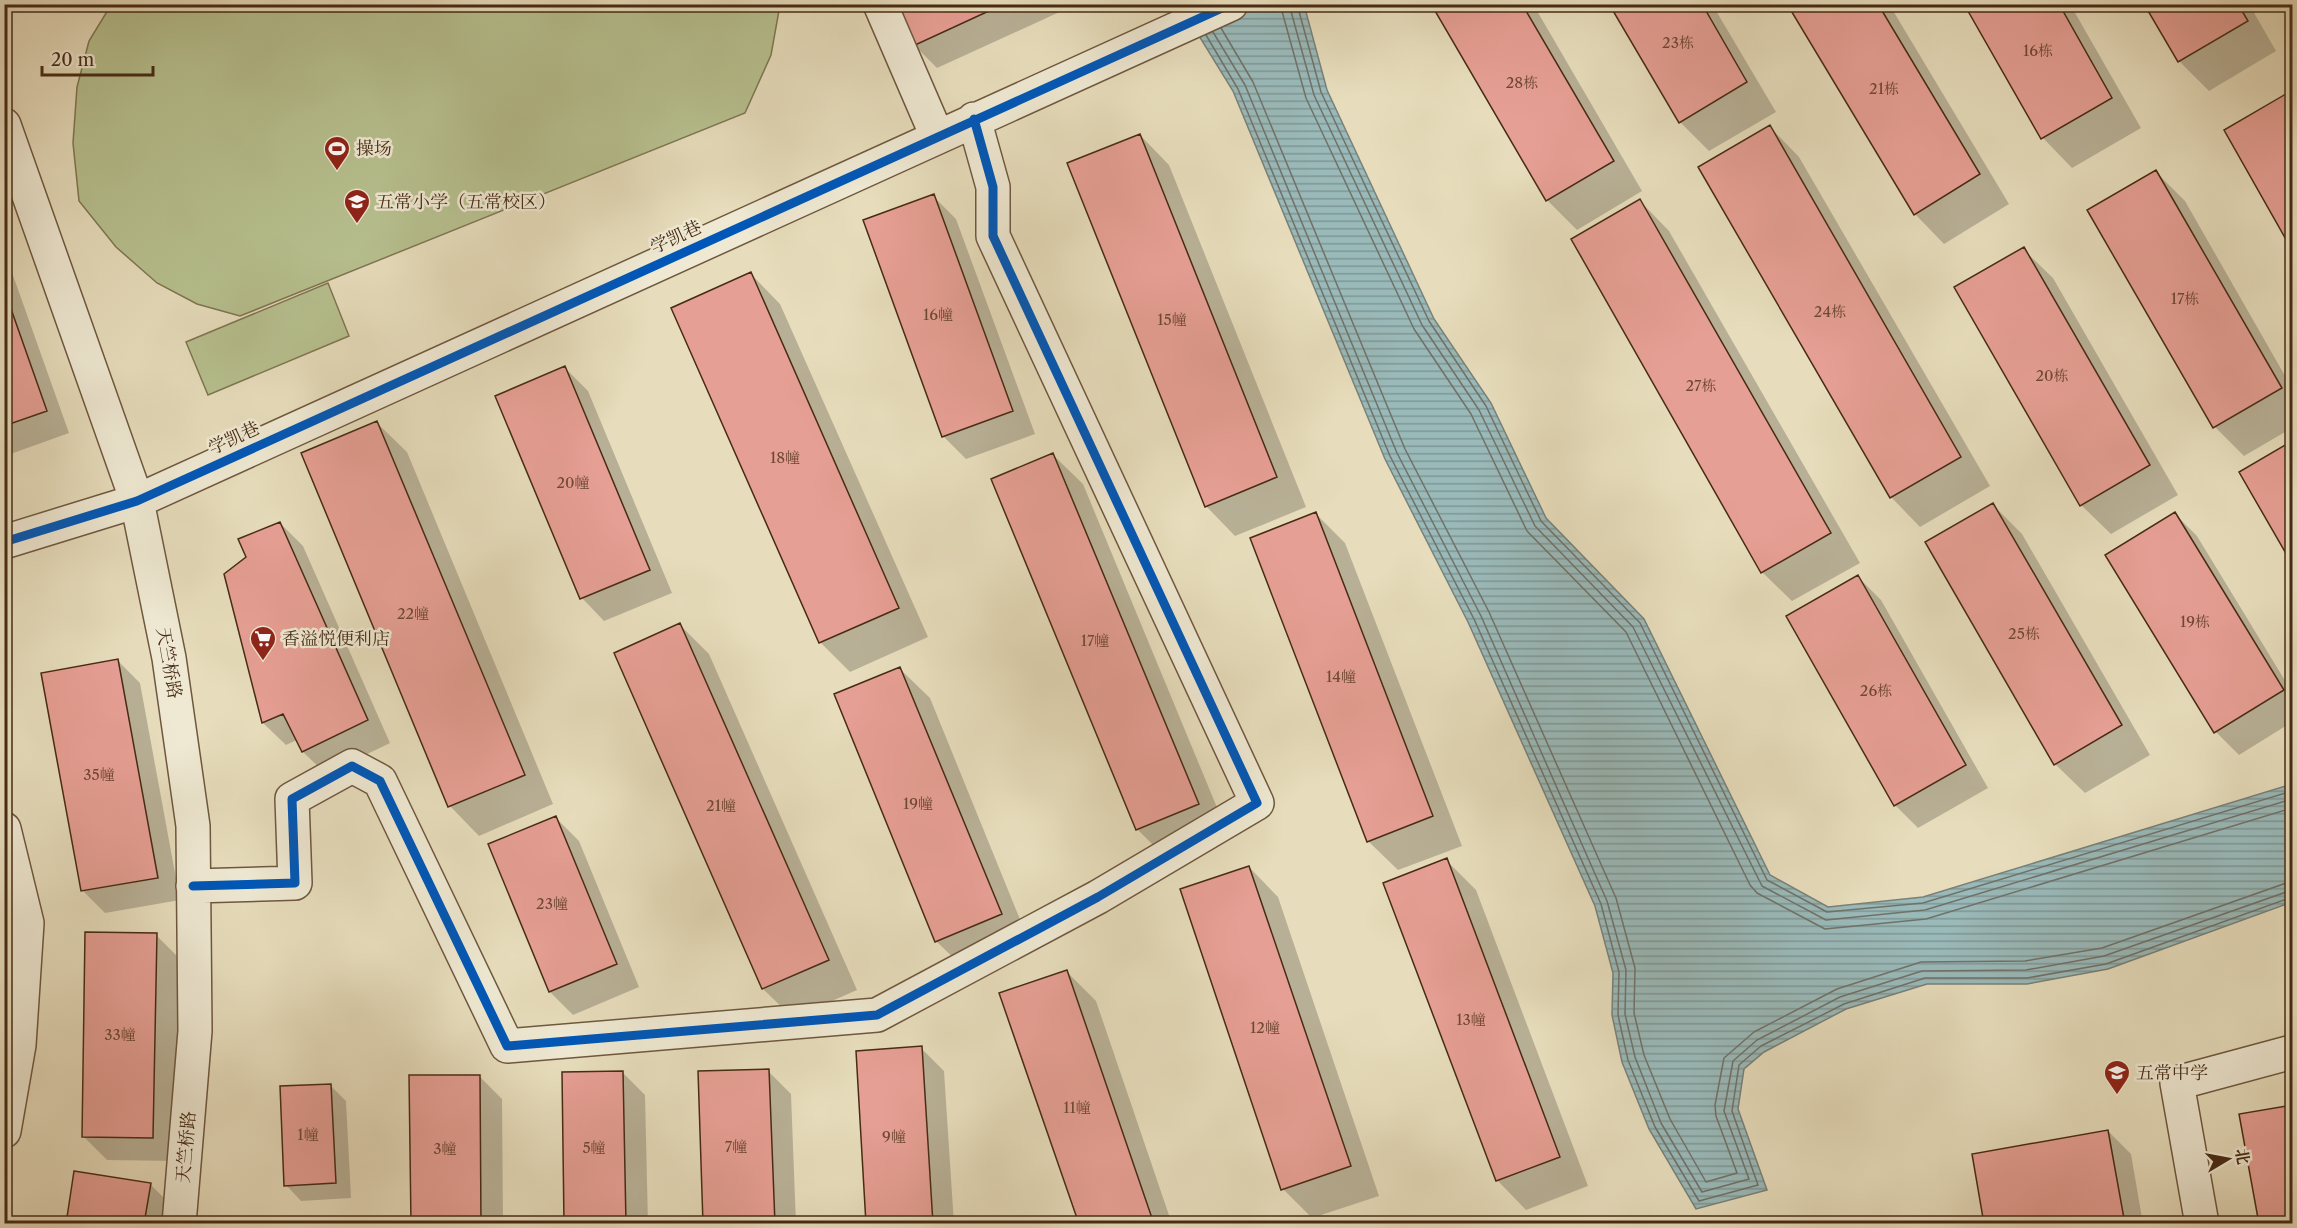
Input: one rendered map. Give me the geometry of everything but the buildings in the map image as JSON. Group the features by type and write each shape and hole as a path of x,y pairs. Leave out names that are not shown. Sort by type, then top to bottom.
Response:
{"street":[{"path":"880,4 937,136"},
{"name":"学凯巷","path":"4,542 137,501 1147,40 1231,4"},
{"path":"194,886 295,882 292,799 352,766 380,781 507,1046 877,1014 1098,897 1257,803 993,236 993,187 974,119"},
{"name":"天竺桥路","path":"4,125 137,501 169,658 193,826 195,1031 179,1224"},
{"path":"4,829 27,923 20,1045 4,1131"},
{"path":"2202,1224 2177,1083 2292,1052"}],"green space":[{"name":"操场","path":"111,5 780,5 771,55 745,113 240,316 197,304 157,283 116,247 79,201 73,143 77,87 89,41"},
{"path":"328,283 349,336 208,395 186,342"}],"water":[{"path":"1180,5 1301,5 1306,12 1327,90 1434,319 1491,403 1546,518 1644,619 1770,875 1828,907 1923,897 2292,784 2292,902 2108,969 2027,984 1927,984 1846,1009 1764,1052 1744,1069 1738,1109 1767,1190 1696,1209 1649,1129 1622,1062 1612,1015 1613,973 1595,906 1468,622 1385,459 1233,91"}],"cycle path":[{"path":"4,542 137,501 1231,4"},
{"path":"193,886 295,883 292,799 352,766 380,781 507,1046 877,1015 1098,897 1257,803 993,236 993,187 974,119"}],"place":[{"name":"操场","path":"337,172"},
{"name":"五常小学（五常校区）","path":"357,225"},
{"name":"香溢悦便利店","path":"263,662"},
{"name":"五常中学","path":"2117,1096"}]}
